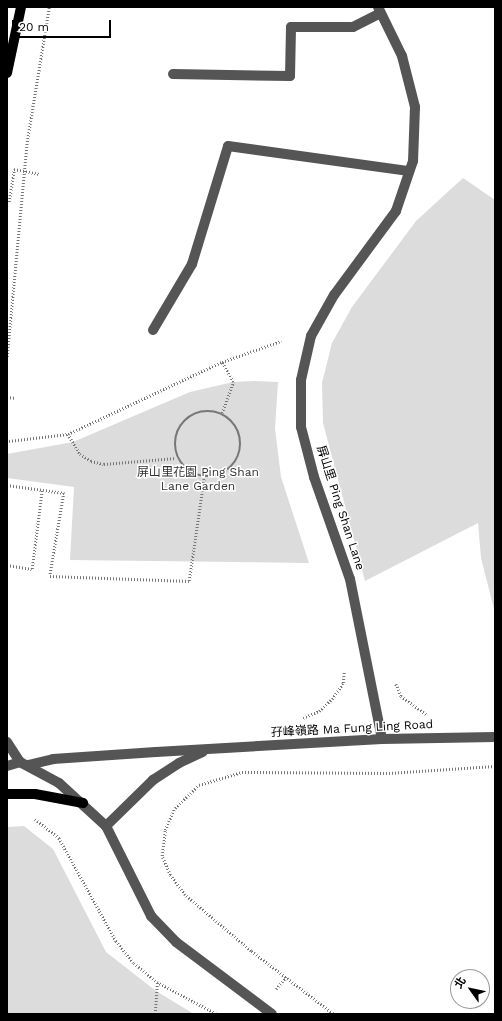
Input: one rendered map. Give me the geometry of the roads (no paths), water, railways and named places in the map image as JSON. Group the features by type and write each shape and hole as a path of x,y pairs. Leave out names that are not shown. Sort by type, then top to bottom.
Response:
{"main road":[{"path":"7,73 21,7"},
{"path":"7,794 35,794 83,803"}],"street":[{"path":"172,74 290,76 291,27 353,27 379,10"},
{"name":"屏山里 Ping Shan Lane","path":"379,10 402,56 415,107 413,161 396,211 334,295 311,336 301,380 301,427 314,477 350,579 382,739"},
{"path":"153,330 192,264 228,146 409,171"},
{"name":"孖峰嶺路 Ma Fung Ling Road","path":"7,766 53,759 382,739 495,737"},
{"path":"7,742 24,764 59,783 83,803 106,826 151,916 176,942 272,1014"},
{"name":"孖峰嶺路 Ma Fung Ling Road","path":"106,826 153,780 179,763 210,750"}],"park label":[{"name":"屏山里花園 Ping Shan Lane Garden","path":"198,480"}]}
